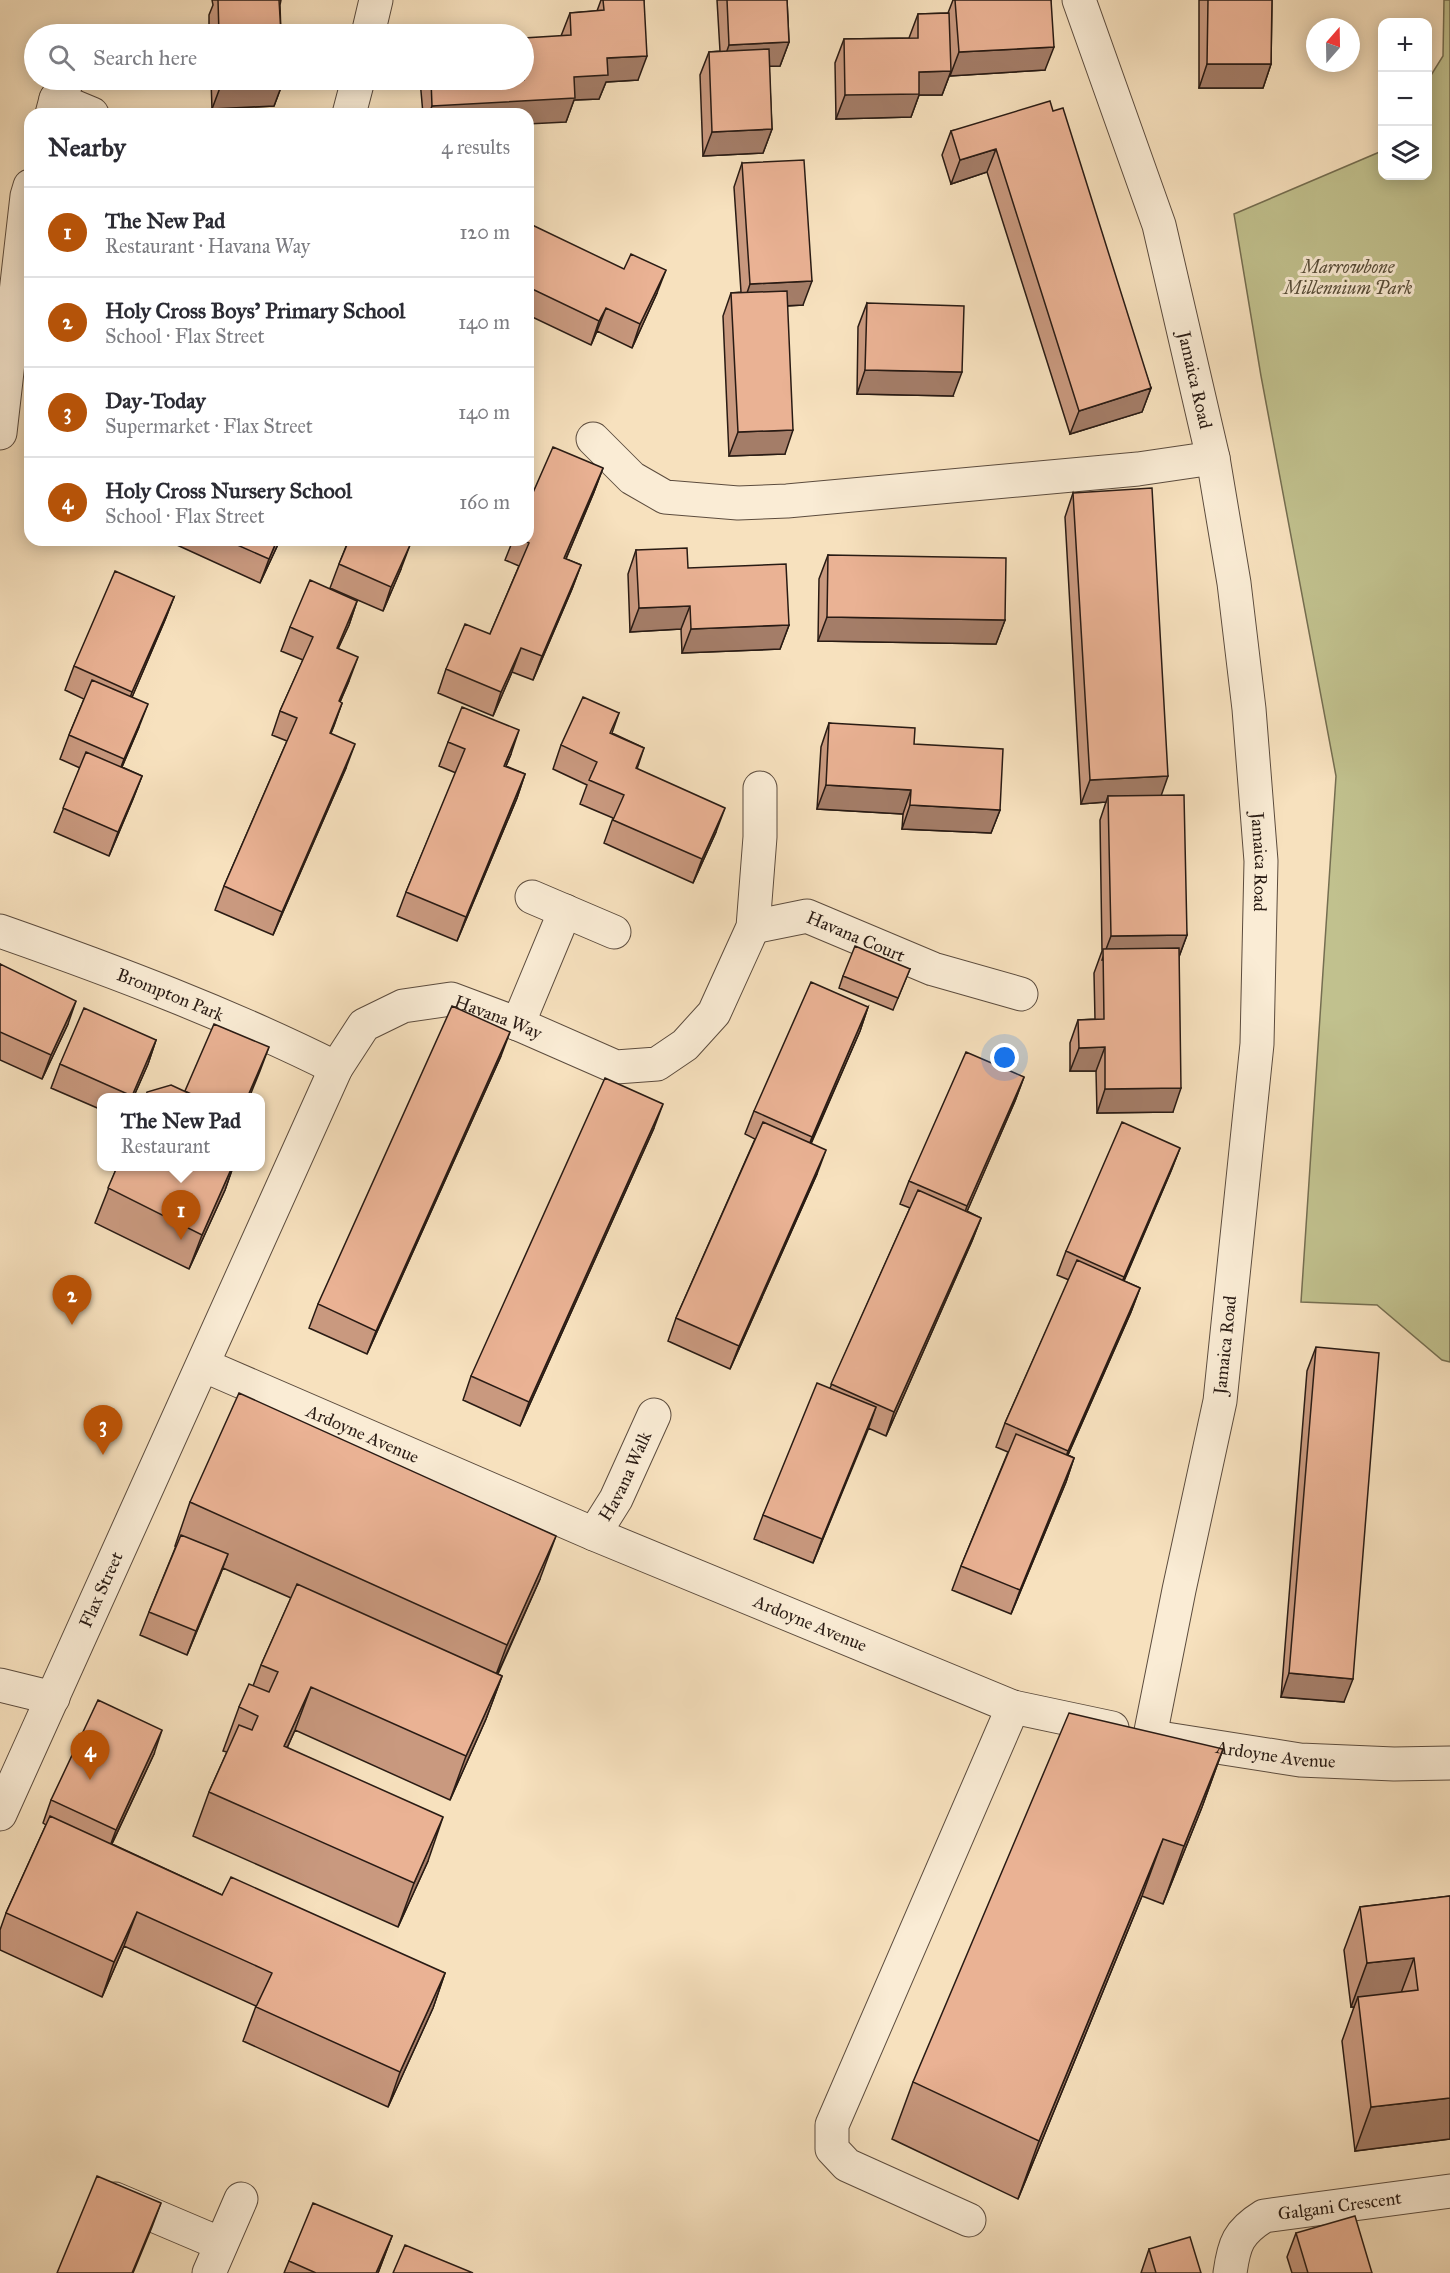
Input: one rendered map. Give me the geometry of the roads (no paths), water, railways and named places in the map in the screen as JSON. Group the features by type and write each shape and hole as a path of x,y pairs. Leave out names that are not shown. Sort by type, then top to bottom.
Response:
{"street":[{"path":"370,24 376,0"},
{"name":"Jamaica Road","path":"1078,0 1159,225 1213,458 1234,583 1249,709 1261,861 1257,1044 1220,1401 1150,1736"},
{"path":"351,108 355,90"},
{"path":"59,98 80,108"},
{"path":"0,433 24,222"},
{"path":"593,439 632,478 665,497 738,503 787,501 1138,469 1213,458"},
{"path":"753,927 760,837 760,788"},
{"path":"532,897 615,932"},
{"path":"518,1024 565,911"},
{"name":"Havana Court","path":"753,927 807,916 933,969 1021,994"},
{"name":"Havana Way","path":"203,1365 336,1068 364,1025 404,1006 451,999 518,1024 616,1067 657,1064 685,1045 714,1013 753,927"},
{"name":"Brompton Park","path":"0,931 129,977 336,1068"},
{"name":"Ardoyne Avenue","path":"203,1365 594,1534 1013,1707 1150,1736 1300,1760 1394,1764 1450,1763"},
{"name":"Flax Street","path":"0,1814 203,1365"},
{"name":"Havana Walk","path":"594,1534 616,1499 654,1415"},
{"path":"0,1684 53,1698"},
{"path":"969,2220 847,2165 832,2149 832,2125 1013,1707"},
{"name":"Galgani Crescent","path":"1230,2273 1238,2237 1250,2224 1264,2216 1450,2191"},
{"path":"113,2198 215,2259 241,2199"}],"place":[{"name":"The New Pad","path":"181,1240"},
{"name":"Holy Cross Boys' Primary School","path":"72,1325"},
{"name":"Day-Today","path":"103,1455"},
{"name":"Holy Cross Nursery School","path":"90,1780"}],"park label":[{"name":"Marrowbone Millennium Park","path":"1348,277"}]}
